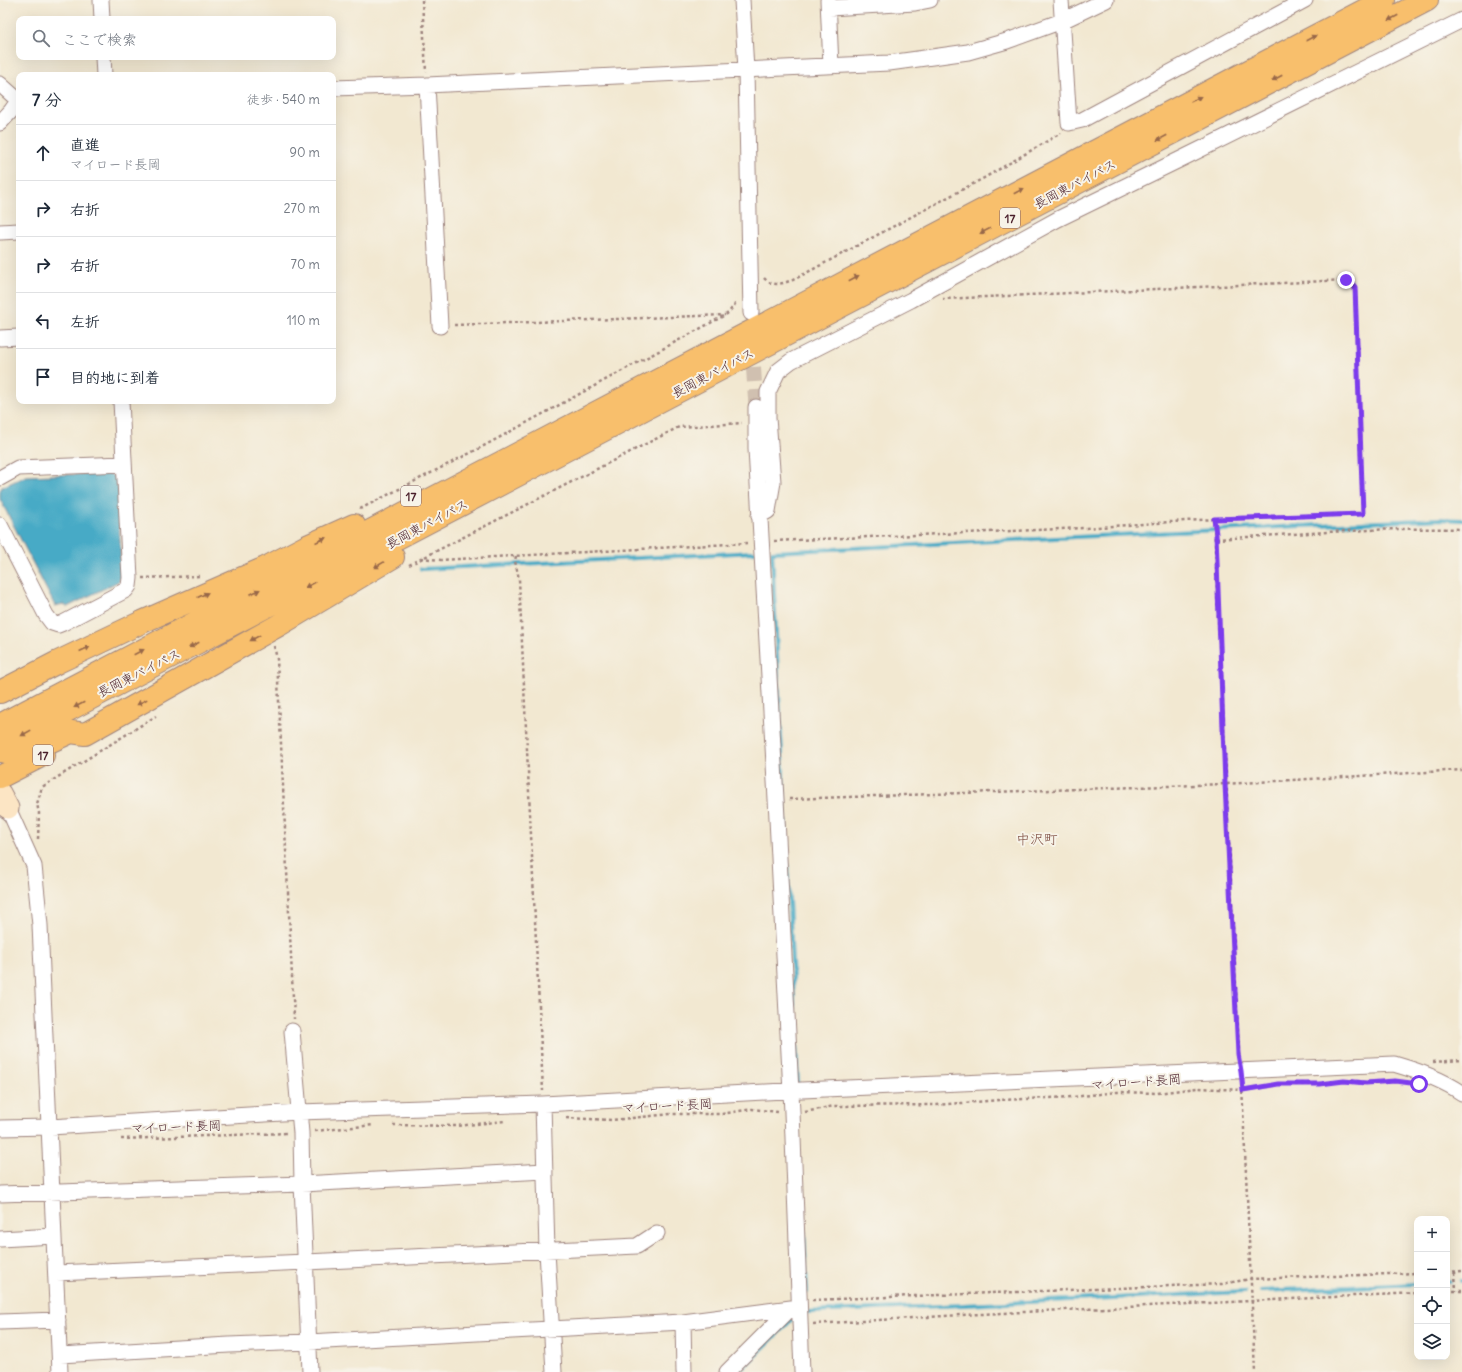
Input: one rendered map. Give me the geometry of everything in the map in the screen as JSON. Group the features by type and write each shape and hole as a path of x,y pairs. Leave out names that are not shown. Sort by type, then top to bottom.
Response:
{"highway":[{"name":"長岡東バイパス","path":"0,747 47,710 332,552 1384,0"},
{"name":"長岡東バイパス","path":"0,725 47,710 592,437 952,247 1427,0"},
{"name":"17","path":"1,688 142,622 265,568 361,522 582,407 820,296"},
{"name":"17","path":"0,777 85,734 279,625 592,437"},
{"name":"17","path":"0,751 17,753 29,751 71,732 85,734"}],"street":[{"path":"101,0 102,16"},
{"path":"742,0 746,70 751,313"},
{"path":"1061,0 1069,123 1082,120 1305,0"},
{"path":"336,88 889,63 968,52 1007,42 1062,22 1106,0"},
{"path":"831,66 829,4 920,1"},
{"path":"760,516 768,511 773,482 768,418 768,392 778,371 791,361 911,300 1058,219 1462,20"},
{"path":"103,60 104,72"},
{"path":"0,84 16,99"},
{"path":"427,85 440,326"},
{"path":"0,123 16,104"},
{"path":"0,232 16,231"},
{"path":"0,338 16,337"},
{"path":"0,525 46,615 52,623 58,625 64,623 126,590 129,586 130,578 121,404"},
{"path":"756,407 756,449 796,1090 797,1305 800,1324 802,1372"},
{"path":"0,478 18,468 124,464"},
{"path":"4,801 34,866 40,925 60,1372"},
{"path":"292,1031 301,1133 310,1372"},
{"path":"0,1128 50,1127 299,1112 543,1104 796,1090 1394,1064 1420,1072 1462,1093"},
{"path":"543,1104 547,1250 554,1372"},
{"path":"0,1194 302,1184 545,1171"},
{"path":"56,1273 637,1246 657,1233"},
{"path":"0,1239 54,1236"},
{"path":"60,1355 683,1322 797,1305"},
{"path":"727,1372 797,1305"},
{"path":"0,1322 58,1320"},
{"path":"683,1322 684,1372"}],"path":[{"path":"422,0 427,85"},
{"path":"761,273 766,281 772,284 779,284 793,280 984,178 1060,134 1069,123"},
{"path":"421,558 441,560 762,542 1363,514 1355,287 1352,283 1346,280 942,299"},
{"path":"359,510 474,452 727,314 734,306 738,297"},
{"path":"440,326 727,314"},
{"path":"407,566 679,427 741,423 747,428"},
{"path":"1215,521 1225,784 1238,1054 1243,1090 1255,1372"},
{"path":"1216,539 1407,529 1462,529"},
{"path":"516,556 515,561 519,587 543,1104"},
{"path":"130,578 207,576"},
{"path":"273,644 277,659 278,675 294,1023 292,1031"},
{"path":"34,866 39,813 37,804 42,787 157,715"},
{"path":"787,799 1225,784 1462,770"},
{"path":"1344,1081 1366,1083 1400,1081"},
{"path":"1292,1084 1320,1084 1338,1082"},
{"name":"マイロード長岡","path":"805,1112 834,1106 936,1105 999,1100 1073,1097 1117,1092 1156,1093 1197,1088 1243,1090 1278,1084"},
{"name":"マイロード長岡","path":"564,1118 612,1120 671,1114 722,1114 752,1109 778,1112"},
{"path":"390,1125 457,1126 508,1121"},
{"path":"311,1132 374,1125"},
{"name":"マイロード長岡","path":"114,1139 294,1133"},
{"path":"1450,1272 1462,1271"},
{"path":"1455,1272 1456,1291"},
{"path":"797,1305 1222,1284 1250,1279 1414,1273"},
{"path":"1450,1291 1462,1291"},
{"path":"800,1324 1414,1293"}],"water":[{"path":"109,473 118,480 121,573 119,581 67,607 63,604 55,606 0,499 0,491 2,487 26,476"}],"waterway":[{"path":"798,1086 772,552 1440,519 1462,520"},
{"path":"421,569 755,552"},
{"path":"803,1211 807,1292"},
{"path":"1261,1291 1414,1284"},
{"path":"809,1312 1245,1292"},
{"path":"739,1372 792,1319"}],"tunnel":[{"path":"752,344 756,407"}],"district":[{"name":"中沢町","path":"1037,839"}],"route":[{"path":"1346,280 1352,283 1355,287 1363,514 1214,519 1216,534 1225,784 1238,1054 1243,1090 1278,1084 1320,1084 1344,1081 1366,1083 1395,1081 1419,1084"}]}
